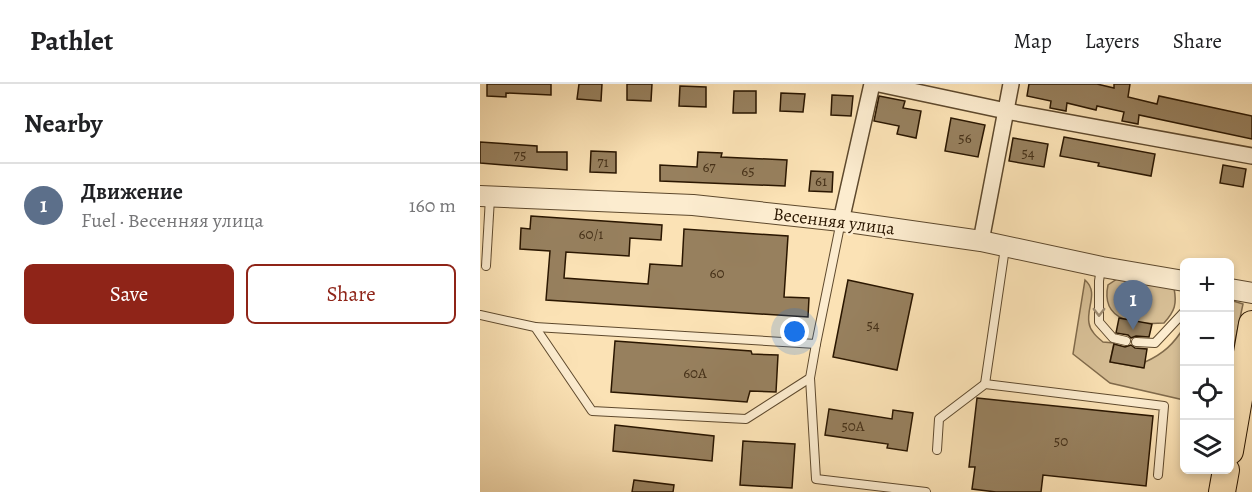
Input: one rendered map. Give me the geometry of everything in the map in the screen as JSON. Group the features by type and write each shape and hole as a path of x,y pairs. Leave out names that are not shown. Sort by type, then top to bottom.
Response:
{"highway":[{"path":"1234,428 1252,324"},
{"path":"1222,492 1225,474"}],"street":[{"path":"842,221 872,84"},
{"path":"879,84 1006,111 1252,156"},
{"path":"981,241 1011,84"},
{"name":"Весенняя улица","path":"485,196 693,205 842,221 981,241 1102,267 1180,280"},
{"path":"1234,291 1252,294"}],"lane":[{"path":"485,196 486,266"},
{"path":"842,221 810,378 816,479 926,492"},
{"path":"985,384 1005,246"},
{"path":"1102,267 1099,282 1099,322 1113,339 1126,341"},
{"path":"480,315 536,327 816,344"},
{"path":"1136,342 1155,343 1180,317"},
{"path":"536,327 592,411 746,419 810,378"},
{"path":"937,450 939,418 985,384 1164,406 1158,475"}],"shaded area":[{"path":"1120,277 1174,288 1174,307 1164,323 1132,322 1115,314 1107,297 1108,285"},
{"path":"1085,280 1092,295 1089,317 1091,329 1103,342 1114,343 1110,362 1143,368 1145,362 1163,352 1180,333 1180,399 1110,383 1073,354"},
{"path":"1234,301 1243,304 1234,346"}],"building":[{"path":"487,84 551,84 551,95 506,93 506,97 487,96"},
{"path":"579,84 602,84 601,101 577,99"},
{"path":"627,84 652,84 651,101 627,100"},
{"path":"1029,84 1097,84 1114,88 1114,84 1130,84 1128,97 1157,104 1159,96 1252,116 1252,139 1139,115 1138,124 1122,121 1124,112 1097,106 1096,110 1067,103 1066,111 1050,108 1051,101 1027,96"},
{"path":"680,86 706,87 706,107 679,106"},
{"path":"734,91 756,91 756,113 733,113"},
{"path":"781,93 805,94 803,112 780,111"},
{"path":"832,95 853,96 851,116 831,115"},
{"path":"879,96 905,101 903,108 921,111 916,138 897,134 899,126 874,121"},
{"path":"951,118 985,125 978,157 945,151"},
{"path":"1064,137 1155,154 1151,176 1060,156"},
{"path":"1013,138 1048,144 1044,167 1009,161"},
{"path":"480,142 537,146 537,152 567,152 567,170 480,163"},
{"path":"591,151 616,152 616,173 590,172"},
{"path":"698,152 722,153 721,157 787,160 785,186 660,181 660,165 697,167"},
{"path":"1223,165 1246,169 1243,187 1220,183"},
{"path":"811,171 833,172 832,192 809,191"},
{"path":"531,216 662,225 661,240 630,238 629,256 566,252 564,278 648,284 650,264 682,266 684,229 788,236 784,297 809,298 808,317 546,300 550,251 520,249 521,228 530,229"},
{"path":"848,280 913,294 897,370 833,357"},
{"path":"1119,318 1152,324 1149,337 1131,338 1128,335 1116,333"},
{"path":"615,341 778,355 776,392 750,391 747,402 611,392"},
{"path":"1114,344 1147,349 1144,368 1110,362"},
{"path":"977,398 1153,416 1146,486 1043,475 1041,492 996,492 972,489 975,467 969,467"},
{"path":"829,409 892,419 893,410 913,413 907,451 887,448 888,444 825,435"},
{"path":"615,425 714,436 712,461 613,451"},
{"path":"743,441 795,444 792,488 740,485"},
{"path":"634,480 674,485 673,492 632,492"}],"place":[{"name":"Движение","path":"1133,330"}]}
